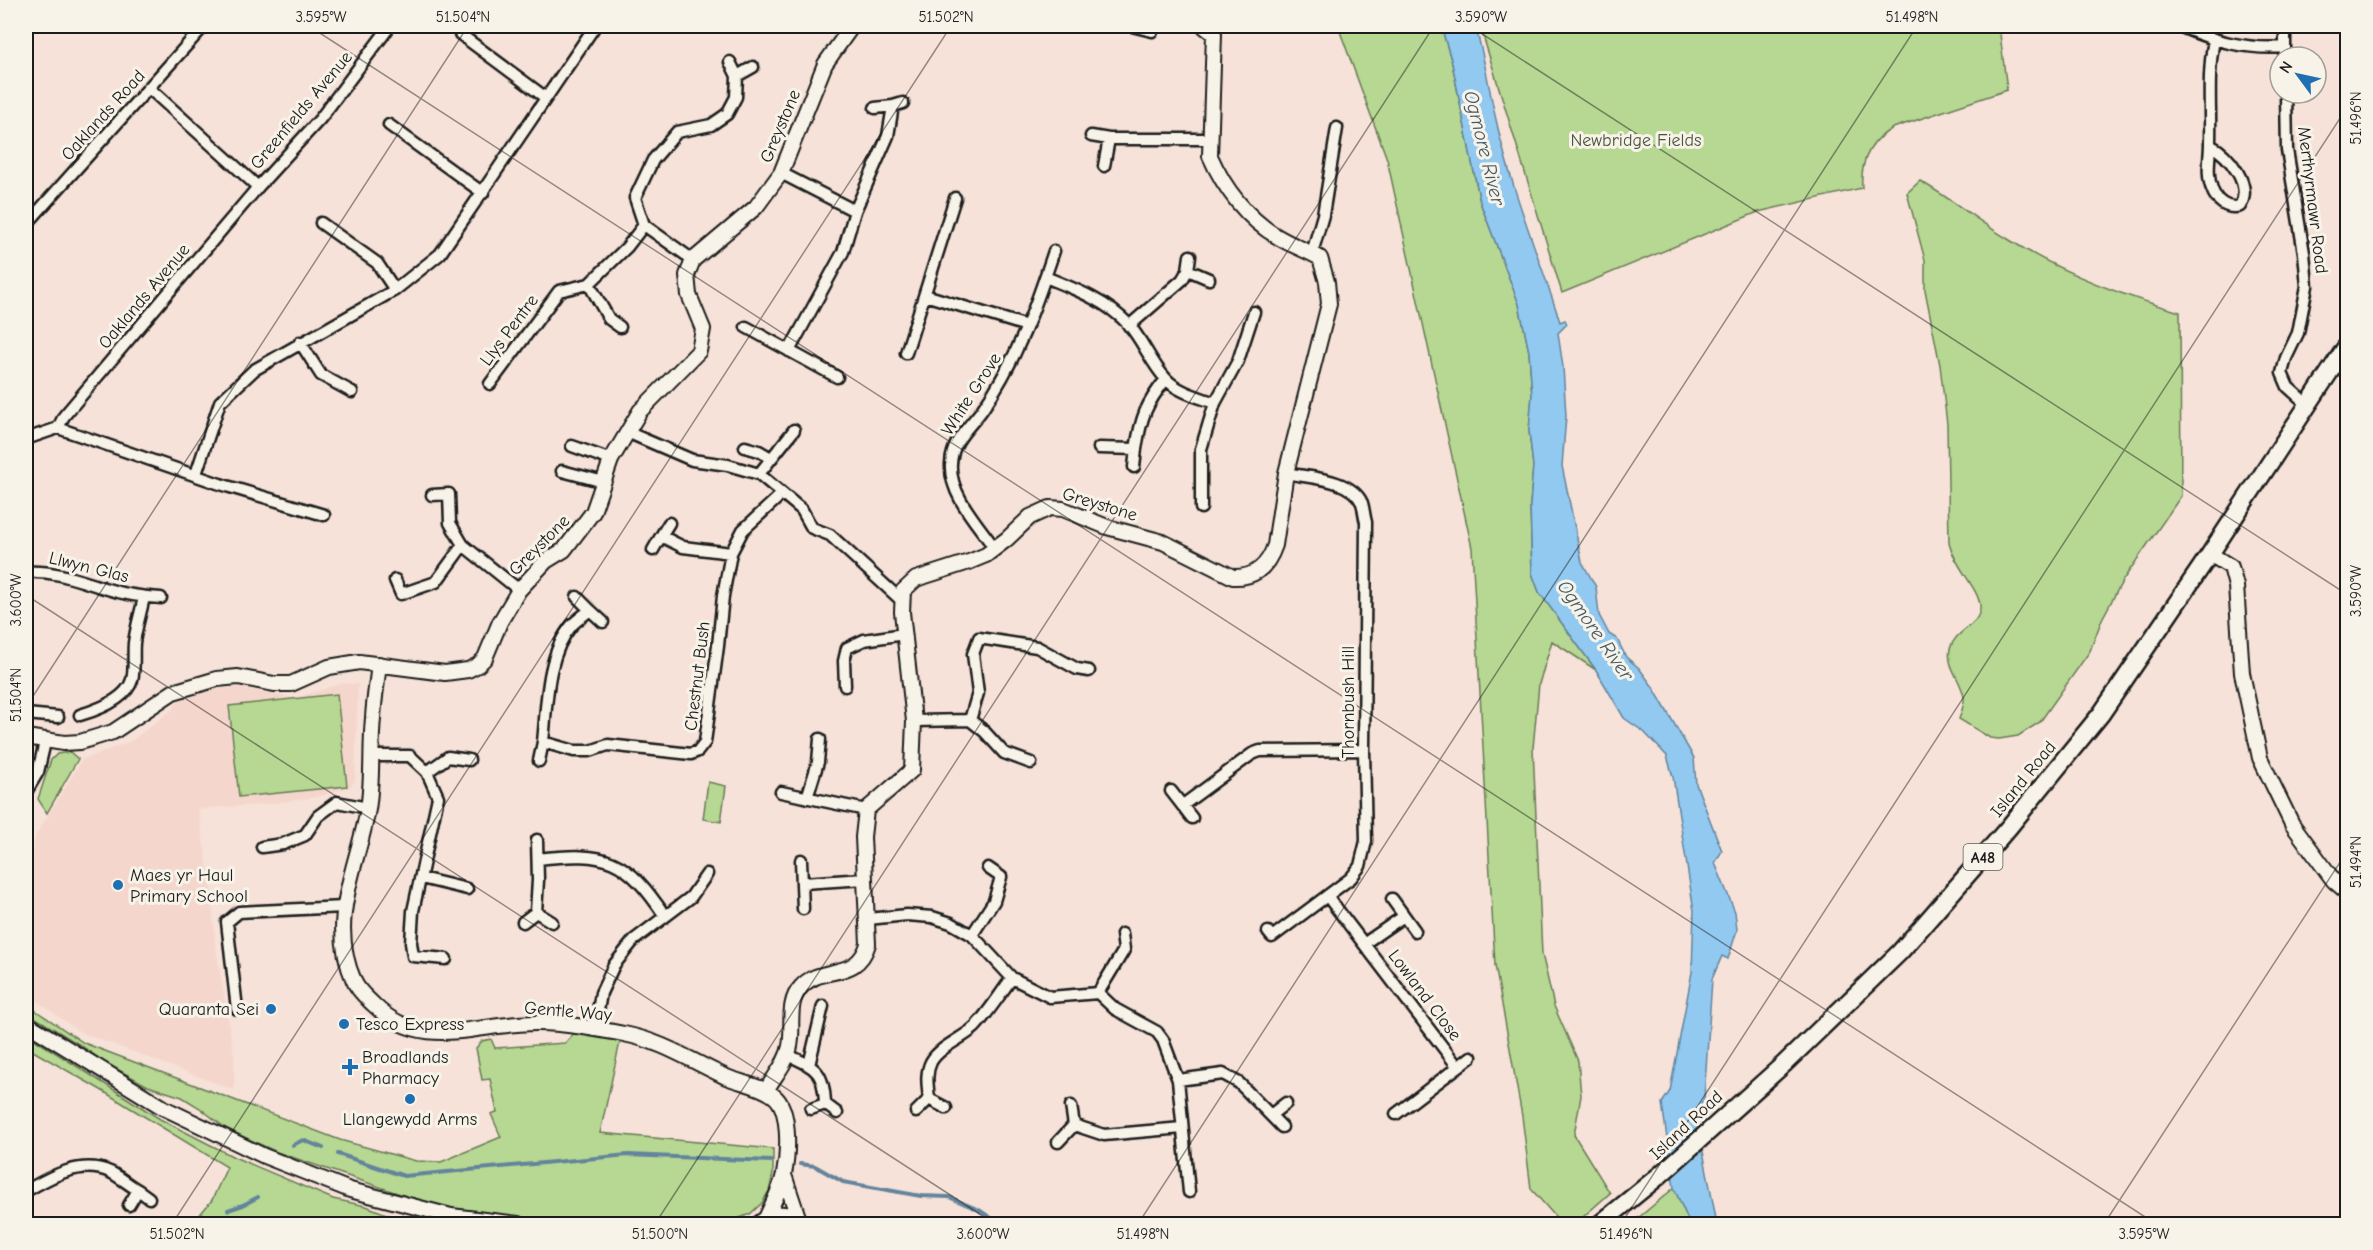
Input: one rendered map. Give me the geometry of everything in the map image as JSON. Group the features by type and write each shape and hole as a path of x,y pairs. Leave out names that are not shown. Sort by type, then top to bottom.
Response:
{"main road":[{"name":"Island Road","path":"1600,1224 1660,1175 1784,1064 1899,952 1993,845 2101,714 2210,554 2348,344"}],"street":[{"name":"Oaklands Road","path":"26,225 30,212 149,88 204,26"},
{"name":"Greenfields Avenue","path":"258,187 320,119 390,26"},
{"path":"196,474 220,402 254,370 395,290 440,254 595,26"},
{"name":"Greystone","path":"26,737 45,742 64,743 80,742 113,732 164,696 201,683 238,677 274,684 291,684 329,667 346,663 379,664 445,673 468,670 485,658 500,622 519,590 546,561 564,550 593,512 611,460 650,399 699,351 703,329 689,295 687,275 693,260 756,207 781,173 825,64 852,26"},
{"path":"1132,26 1152,32 1154,26"},
{"path":"1204,26 1214,34 1209,156 1236,201 1263,228 1311,253 1323,215 1337,128"},
{"path":"2179,26 2214,40 2268,50"},
{"path":"2285,26 2285,45"},
{"path":"460,34 546,98"},
{"path":"2210,145 2217,149 2237,172 2245,196 2240,206 2235,208 2221,203 2212,190 2209,179 2210,80 2214,40"},
{"path":"693,260 644,225 635,198 653,160 677,132 711,125 727,114 736,97 737,76 730,62"},
{"path":"737,76 753,67"},
{"path":"149,88 258,187"},
{"path":"789,351 843,252 855,211 888,136 898,105 875,108"},
{"name":"Merthyrmawr Road","path":"2286,105 2287,150 2304,253 2307,286 2298,333 2286,358 2282,373 2288,387 2308,405"},
{"path":"389,125 483,193"},
{"path":"1091,136 1109,139 1210,139"},
{"path":"1104,166 1109,139"},
{"path":"781,173 855,211"},
{"name":"Oaklands Avenue","path":"58,429 64,416 258,187"},
{"path":"906,353 955,198"},
{"path":"321,223 377,262 395,290"},
{"path":"620,327 609,319 589,284 627,247 644,225"},
{"name":"White Grove","path":"995,549 960,497 954,482 951,463 957,441 981,412 1006,373 1023,340 1054,251"},
{"name":"Greystone","path":"901,600 903,591 916,579 969,562 995,549 1030,517 1050,508 1063,509 1107,527 1163,542 1233,577 1242,578 1264,567 1275,545 1286,473 1329,304 1324,267 1320,258 1311,253"},
{"path":"1129,326 1182,280 1188,270 1190,256"},
{"path":"1188,270 1209,279"},
{"path":"1045,277 1077,289 1113,311 1129,326 1166,379 1177,387 1215,403"},
{"name":"Llys Pentre","path":"490,384 559,291 589,284"},
{"path":"925,295 1027,326"},
{"path":"1201,508 1201,449 1215,403 1238,361 1254,312"},
{"path":"746,327 837,377"},
{"path":"300,342 321,375 352,393"},
{"path":"1134,467 1141,419 1153,396 1166,379"},
{"path":"26,439 58,429 220,484 324,515"},
{"path":"759,474 794,430"},
{"path":"627,432 692,460 728,465 759,474 802,510 812,528 830,535 901,600 914,721 912,770 866,810 863,837 868,944 865,954 859,962 845,970 810,979 798,991 792,1011 791,1045 788,1055 766,1091 781,1102 787,1126 784,1175 763,1220"},
{"path":"572,446 611,460"},
{"path":"745,447 771,458"},
{"path":"1099,448 1136,449"},
{"path":"562,471 604,482"},
{"name":"Thornbush Hill","path":"1273,938 1351,878 1360,866 1366,841 1364,750 1366,522 1362,503 1354,492 1345,486 1286,473"},
{"path":"432,495 449,494 450,523 463,545 519,590"},
{"name":"Chestnut Bush","path":"543,742 574,751 590,751 608,745 691,754 698,750 705,742 723,596 731,553 743,530 782,495"},
{"path":"653,550 669,523"},
{"path":"661,536 683,547 731,553"},
{"path":"395,580 401,594 436,582 463,545"},
{"path":"2210,554 2231,567 2236,586 2242,673 2260,758 2292,824 2334,882 2348,893"},
{"name":"Llwyn Glas","path":"26,572 51,572 106,589 161,598"},
{"name":"Llwyn Glas","path":"80,716 111,704 129,684 132,678 135,641 144,597"},
{"path":"576,597 603,622"},
{"path":"539,761 549,687 557,651 571,626 590,610"},
{"path":"845,686 844,661 847,648 864,640 904,634"},
{"path":"969,720 978,693 973,654 979,638 1037,647 1077,669 1089,671"},
{"name":"Gentle Way","path":"379,664 372,720 373,756 368,808 344,907 342,944 355,984 379,1010 398,1023 416,1030 445,1034 483,1027 540,1023 626,1034 664,1045 735,1081 766,1091"},
{"path":"26,714 58,717"},
{"path":"914,721 969,720 984,731 1004,753 1031,763"},
{"path":"807,798 818,762 820,739"},
{"path":"26,792 38,772 45,742"},
{"path":"1183,805 1252,754 1316,749 1364,750"},
{"path":"373,756 410,756 427,772 438,797 422,878 413,910 411,943 413,956 446,959"},
{"path":"427,772 448,757 469,760"},
{"path":"1171,791 1192,818"},
{"path":"781,792 866,810"},
{"path":"262,847 283,844 305,835 318,816 337,802 368,808"},
{"path":"536,912 537,840"},
{"path":"538,859 567,855 613,861 646,888 665,916"},
{"path":"801,860 803,909"},
{"path":"972,935 994,901 1001,877 988,868"},
{"path":"595,1029 602,993 614,965 634,940 691,897 707,874"},
{"path":"422,878 467,889"},
{"path":"802,883 865,879"},
{"name":"Lowland Close","path":"1328,897 1458,1066"},
{"name":"Lowland Close","path":"1392,899 1415,931"},
{"path":"237,1009 226,922 232,916 239,912 344,907"},
{"path":"536,912 552,922"},
{"path":"523,922 536,912"},
{"path":"868,919 907,915 932,916 951,923 972,935 1012,978 1050,997 1098,993 1115,1009 1157,1032 1163,1040 1178,1080 1189,1192"},
{"name":"Lowland Close","path":"1365,943 1404,916"},
{"path":"1098,993 1124,951 1122,934"},
{"path":"929,1099 926,1078 931,1062 939,1053 963,1038 977,1024 1012,978"},
{"path":"809,1065 823,1006"},
{"path":"26,1023 164,1108 264,1156 350,1190 451,1216 518,1224"},
{"path":"788,1055 809,1065 822,1078 825,1104 837,1113"},
{"name":"Lowland Close","path":"1396,1114 1472,1057"},
{"path":"1178,1080 1223,1074 1239,1083 1272,1114 1282,1127"},
{"path":"929,1099 946,1108"},
{"path":"916,1112 929,1099"},
{"path":"1272,1114 1286,1103"},
{"path":"811,1109 825,1104"},
{"path":"1071,1106 1074,1125"},
{"path":"1074,1125 1104,1135 1182,1128"},
{"path":"1058,1142 1074,1125"},
{"path":"26,1191 58,1174 90,1168 109,1172 148,1198"},
{"path":"784,1175 802,1222"},
{"path":"129,1205 138,1190"},
{"path":"763,1220 777,1213 789,1214 802,1222"}],"shaded area":[{"name":"Maes yr Haul Primary School","path":"343,683 358,684 355,781 348,788 316,797 268,804 198,809 211,888 215,942 234,1054 234,1090 80,1032 26,993 26,882 36,835 82,760 131,741 172,710 179,700 214,690 236,687 295,698"}],"green space":[{"path":"1338,26 1441,26 1452,63 1480,202 1519,304 1529,352 1532,395 1529,431 1533,466 1530,505 1532,573 1539,592 1596,670 1552,641 1539,684 1533,748 1542,954 1554,1006 1578,1061 1581,1096 1574,1135 1610,1193 1575,1224 1562,1224 1531,1189 1522,1116 1495,965 1472,548 1387,159"},
{"name":"Newbridge Fields","path":"1480,26 1999,26 2007,90 1893,128 1885,133 1868,153 1863,169 1862,188 1758,212 1562,293"},
{"path":"1920,181 1997,232 2070,273 2135,298 2180,312 2181,496 2123,580 2102,619 2090,651 2040,722 2018,736 1990,738 1959,719 1964,697 1950,662 1950,649 1957,637 1977,618 1980,605 1949,543 1947,424 1940,365 1925,290 1925,260 1907,193"},
{"path":"337,694 347,786 239,797 229,706"},
{"path":"70,752 78,759 47,813 38,799 51,760 57,754"},
{"path":"708,782 726,786 721,822 703,819"},
{"path":"26,1004 84,1043 340,1140 416,1161 441,1162 501,1137 491,1114 497,1112 490,1079 482,1080 476,1048 482,1041 491,1039 495,1048 565,1043 574,1033 614,1039 620,1042 600,1133 773,1149 773,1174 769,1191 762,1203 750,1214 724,1224 566,1223 452,1208 412,1198 277,1152 224,1127 182,1097 148,1086 104,1062 26,1012"},
{"path":"26,1034 160,1119 234,1157 333,1199 366,1206 412,1224 192,1224 212,1200 227,1167 26,1047"},
{"path":"1674,1188 1690,1224 1631,1224"}],"water":[{"name":"Ogmore River","path":"1441,26 1475,26 1510,174 1560,322 1565,320 1567,324 1558,333 1566,416 1562,466 1582,562 1596,587 1599,615 1609,634 1617,639 1626,657 1639,668 1653,687 1694,758 1696,784 1722,851 1715,863 1735,912 1737,930 1728,959 1722,956 1712,979 1704,1099 1696,1115 1717,1224 1690,1224 1674,1188 1662,1103 1670,1091 1692,972 1694,911 1673,777 1667,756 1644,732 1624,718 1596,670 1539,592 1532,573 1530,505 1533,466 1529,431 1532,395 1529,352 1519,304 1480,202 1452,63"}],"waterway":[{"path":"293,1145 303,1140 323,1148"},
{"path":"338,1154 404,1176 628,1155 771,1161"},
{"path":"800,1164 815,1166 843,1182 921,1196 949,1197 979,1210 1000,1224"},
{"path":"228,1210 258,1197"}],"place":[{"name":"Maes yr Haul Primary School","path":"118,885"},
{"name":"Quaranta Sei","path":"271,1009"},
{"name":"Tesco Express","path":"344,1024"},
{"name":"Broadlands Pharmacy","path":"350,1067"},
{"name":"Llangewydd Arms","path":"410,1099"}]}
